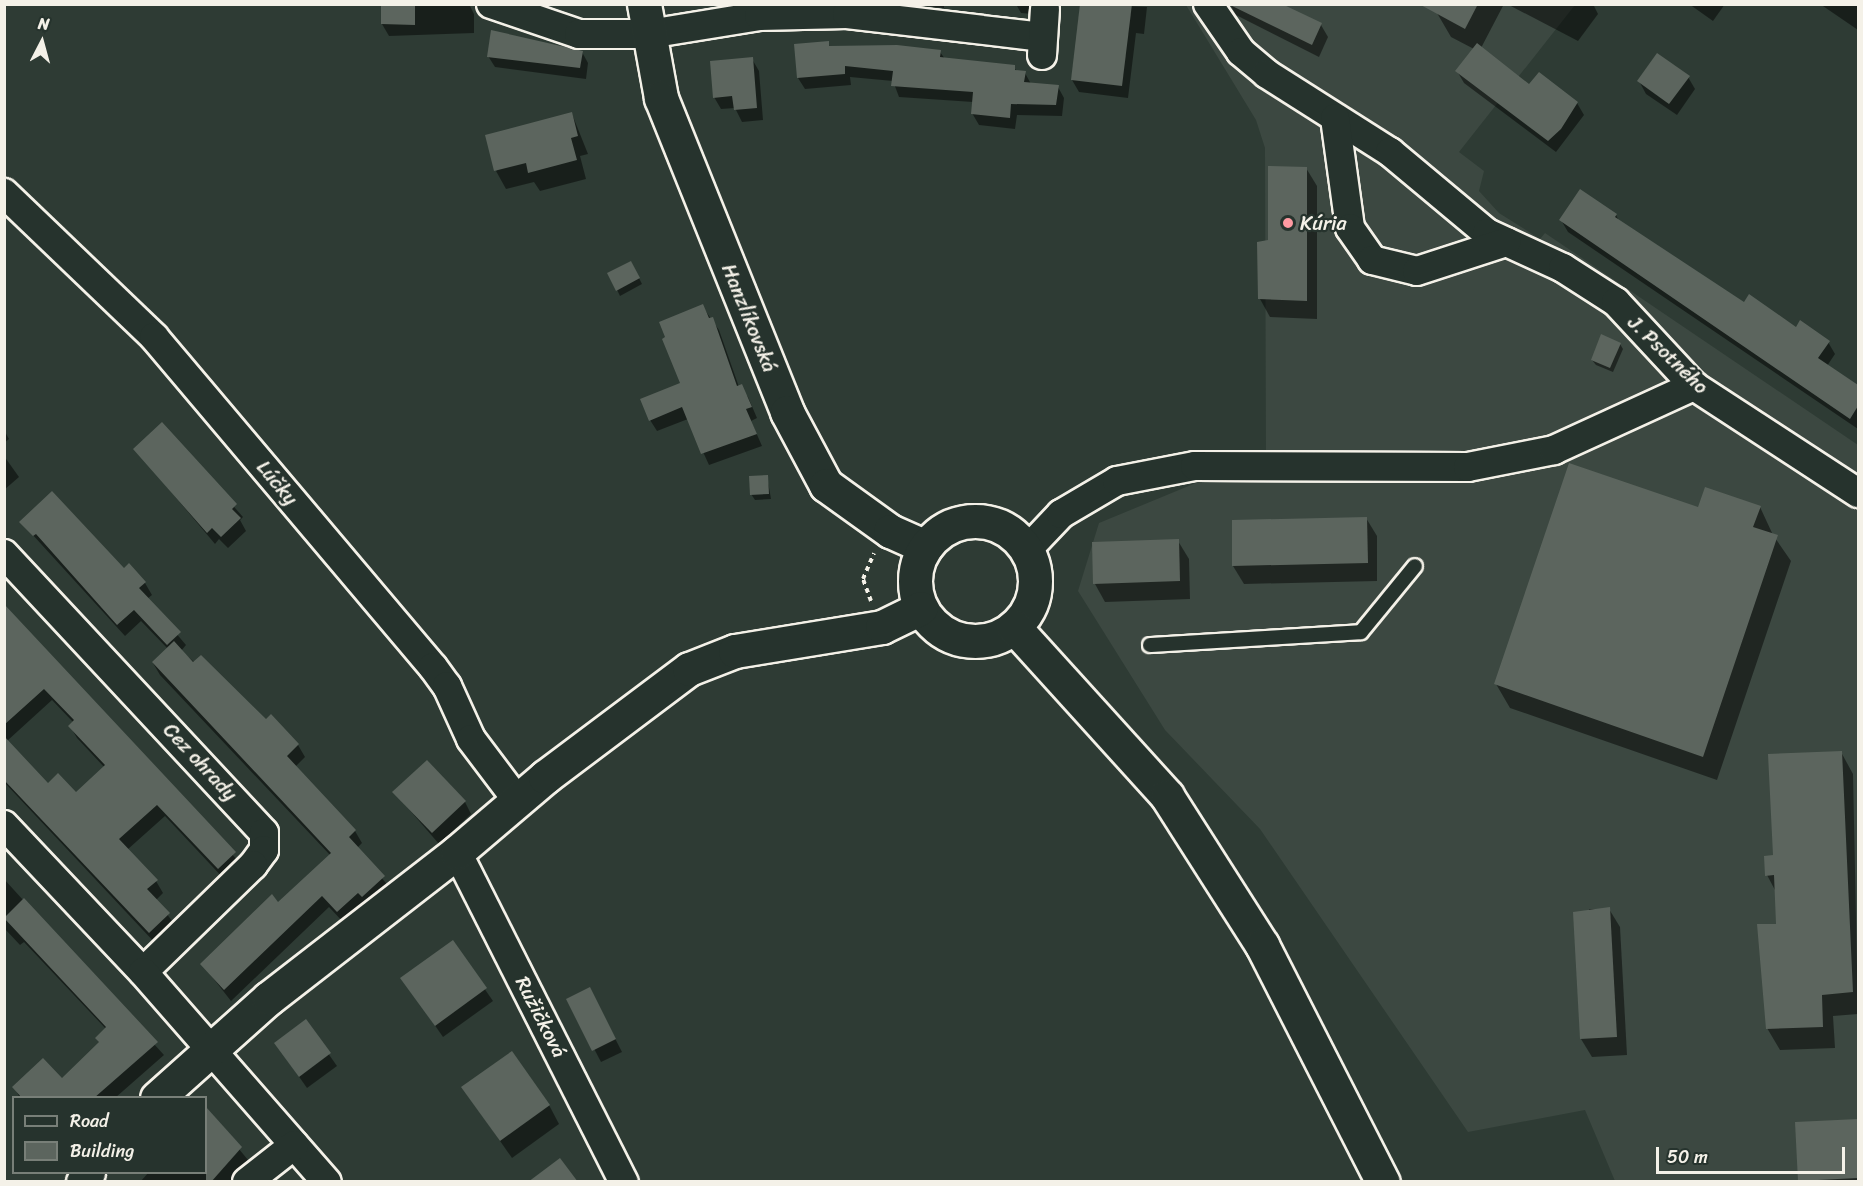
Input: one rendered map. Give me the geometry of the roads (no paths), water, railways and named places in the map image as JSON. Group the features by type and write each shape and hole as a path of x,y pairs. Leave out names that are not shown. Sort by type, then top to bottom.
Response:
{"street":[{"path":"492,4 579,34 646,19 847,14 1042,47 1045,9"},
{"name":"J. Psotného","path":"1208,4 1241,51 1335,118 1390,152 1487,233 1563,268 1616,303 1694,386 1858,494"},
{"name":"Hanzlíkovská","path":"646,19 661,98 787,412 826,485 890,531 926,547"},
{"path":"1335,118 1350,228 1372,260 1417,271 1506,242"},
{"name":"Lúčky","path":"4,193 154,337 433,667 447,686 471,739 517,800"},
{"path":"1027,550 1061,514 1118,482 1195,466 1468,467 1554,450 1694,386"},
{"path":"968,521 1002,527 1027,550 1033,566 1034,591 1025,614 1014,627 999,636 963,640 946,633 921,608 915,583 926,547 937,535 968,521"},
{"name":"Cez ohrady","path":"4,554 264,833 264,850 253,865 143,972"},
{"path":"159,1096 269,998 457,852 517,800 689,669 735,651 882,627 921,608"},
{"path":"1014,627 1167,796 1262,945 1383,1182"},
{"path":"4,825 143,972 327,1182"},
{"name":"Ružičková","path":"457,852 624,1182"},
{"path":"247,1182 294,1145"}],"lane":[{"path":"1149,645 1361,632 1415,566"}],"place":[{"name":"Kúria","path":"1288,223"}]}
